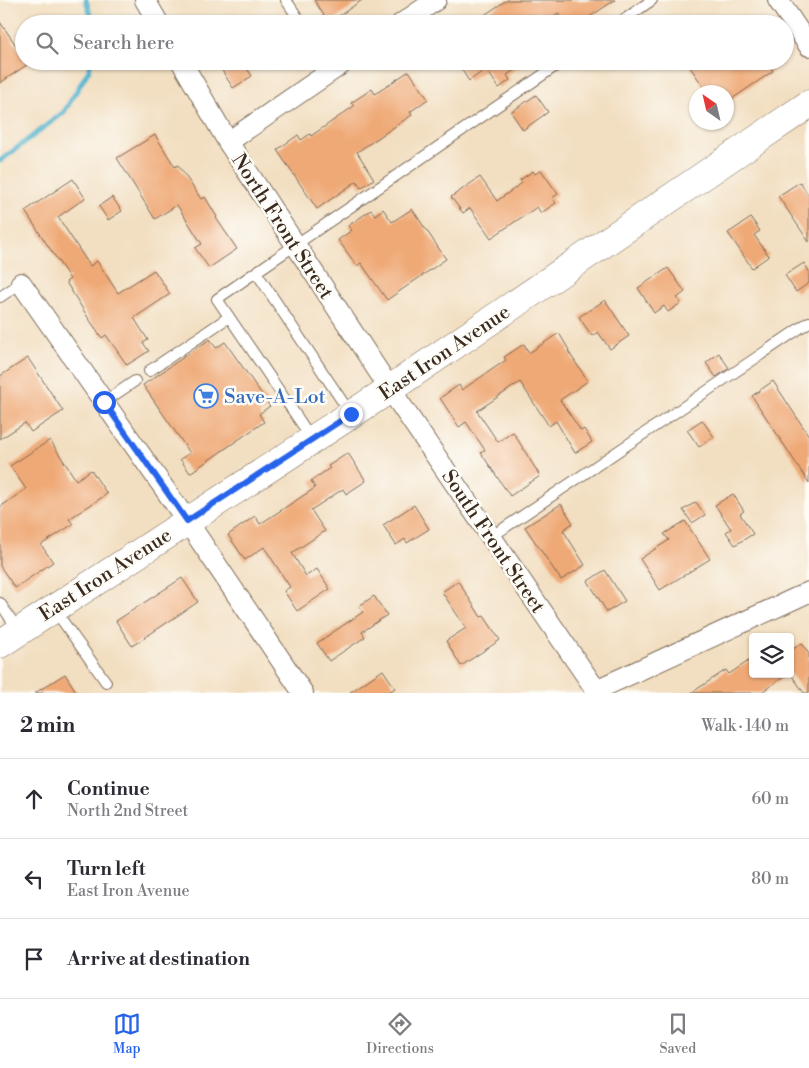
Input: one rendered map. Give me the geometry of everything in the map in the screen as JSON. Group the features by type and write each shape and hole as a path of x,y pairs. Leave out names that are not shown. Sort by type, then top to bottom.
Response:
{"street":[{"path":"145,0 154,15"},
{"path":"414,15 436,0"},
{"path":"778,0 788,15"},
{"path":"794,24 809,46"},
{"name":"North Front Street","path":"186,70 228,142 390,389"},
{"path":"228,142 328,70"},
{"name":"East Iron Avenue","path":"9,637 390,389 809,104"},
{"path":"21,283 187,521 303,693"},
{"name":"South Front Street","path":"390,389 597,691"},
{"path":"597,691 809,592"}],"lane":[{"path":"286,0 296,15"},
{"path":"631,15 652,0"},
{"path":"312,439 217,300 550,70"},
{"path":"256,272 351,414"},
{"path":"0,297 21,283"},
{"path":"149,371 229,317"},
{"path":"491,537 809,322"},
{"path":"104,402 135,381"},
{"path":"0,603 9,637"},
{"path":"54,608 106,682"}],"building":[{"path":"314,0 362,0 340,15 324,15"},
{"path":"507,0 615,0 592,15 559,15 558,13 555,15 484,15"},
{"path":"0,22 15,44 15,70 19,70 0,83"},
{"path":"222,70 248,70 252,76 233,88"},
{"path":"462,70 485,70 469,81"},
{"path":"487,70 514,70 507,75 510,80 499,88"},
{"path":"692,70 772,70 734,98 734,85 702,85"},
{"path":"409,71 428,99 410,112 412,115 357,152 374,179 361,188 357,181 317,209 277,150 298,135 301,140 310,134 311,136 354,106 351,103 372,89 375,94"},
{"path":"536,95 548,112 523,130 511,112"},
{"path":"155,135 175,167 178,165 201,199 205,197 216,218 237,249 209,268 195,248 202,244 177,205 155,219 117,158"},
{"path":"541,170 558,194 552,198 556,203 541,213 537,207 491,238 470,208 463,213 451,197 480,177 497,201 522,183 520,180 533,171 535,174"},
{"path":"73,179 85,198 58,217 90,266 97,261 118,293 154,270 170,294 134,318 148,340 143,343 149,351 127,365 106,335 102,338 87,316 66,282 70,279 25,211"},
{"path":"800,182 809,196 809,242 778,196"},
{"path":"112,197 122,211 108,220 99,206"},
{"path":"383,209 392,222 412,209 446,259 387,300 361,263 357,266 338,240 352,230 348,226 371,210 375,215"},
{"path":"751,218 760,231 754,235 769,256 752,268 728,233"},
{"path":"804,263 809,271 809,283 796,292 785,275"},
{"path":"668,268 685,292 677,298 681,303 668,312 664,306 654,313 638,288"},
{"path":"605,300 629,336 610,349 598,332 592,336 579,317"},
{"path":"559,333 568,351 588,381 560,400 581,431 584,429 592,442 575,453 556,421 549,426 520,382 477,411 498,442 513,432 540,476 510,496 481,453 485,450 466,422 459,427 440,398 459,385 462,390 506,360 504,357 524,344 529,353"},
{"name":"Save-A-Lot","path":"210,339 216,348 225,342 270,406 259,414 264,422 190,473 180,459 190,453 143,385"},
{"path":"719,353 729,368 716,377 706,363"},
{"path":"28,358 63,411 31,432 25,423 0,439 0,376"},
{"path":"773,381 809,436 809,483 752,396"},
{"path":"702,420 714,437 699,447 687,430"},
{"path":"50,440 76,480 91,470 107,494 69,519 73,524 41,545 53,562 15,588 0,566 0,507 26,489 10,466"},
{"path":"348,453 366,481 346,494 343,489 311,510 325,531 292,553 306,576 317,569 330,589 297,611 284,591 290,587 264,547 245,560 228,535 255,516 260,524 315,488 311,481 330,468 328,466"},
{"path":"733,494 744,511 740,514 753,534 735,545 726,532 731,529 715,505"},
{"path":"696,502 705,515 692,523 683,510"},
{"path":"561,504 573,523 563,530 585,565 561,580 525,527"},
{"path":"414,505 429,529 407,543 405,539 396,545 383,525"},
{"path":"685,521 710,559 660,590 640,559 669,540 664,534"},
{"path":"605,570 625,601 607,612 588,581"},
{"path":"182,578 198,602 132,646 116,621"},
{"path":"458,581 481,617 484,616 500,640 461,666 446,641 466,628 442,592"},
{"path":"374,596 387,615 362,632 365,637 329,661 317,643 363,612 359,606"},
{"path":"802,643 809,654 809,693 804,693 794,678 794,648"},
{"path":"749,661 749,678 782,678 760,693 691,693 726,670 729,674"},
{"path":"383,670 395,688 388,693 349,693"},
{"path":"65,674 77,693 35,693"}],"waterway":[{"path":"86,0 90,15"},
{"path":"0,161 64,112 89,70"}],"place":[{"name":"Save-A-Lot","path":"206,396"}],"route":[{"path":"104,402 187,521 351,414"}]}
